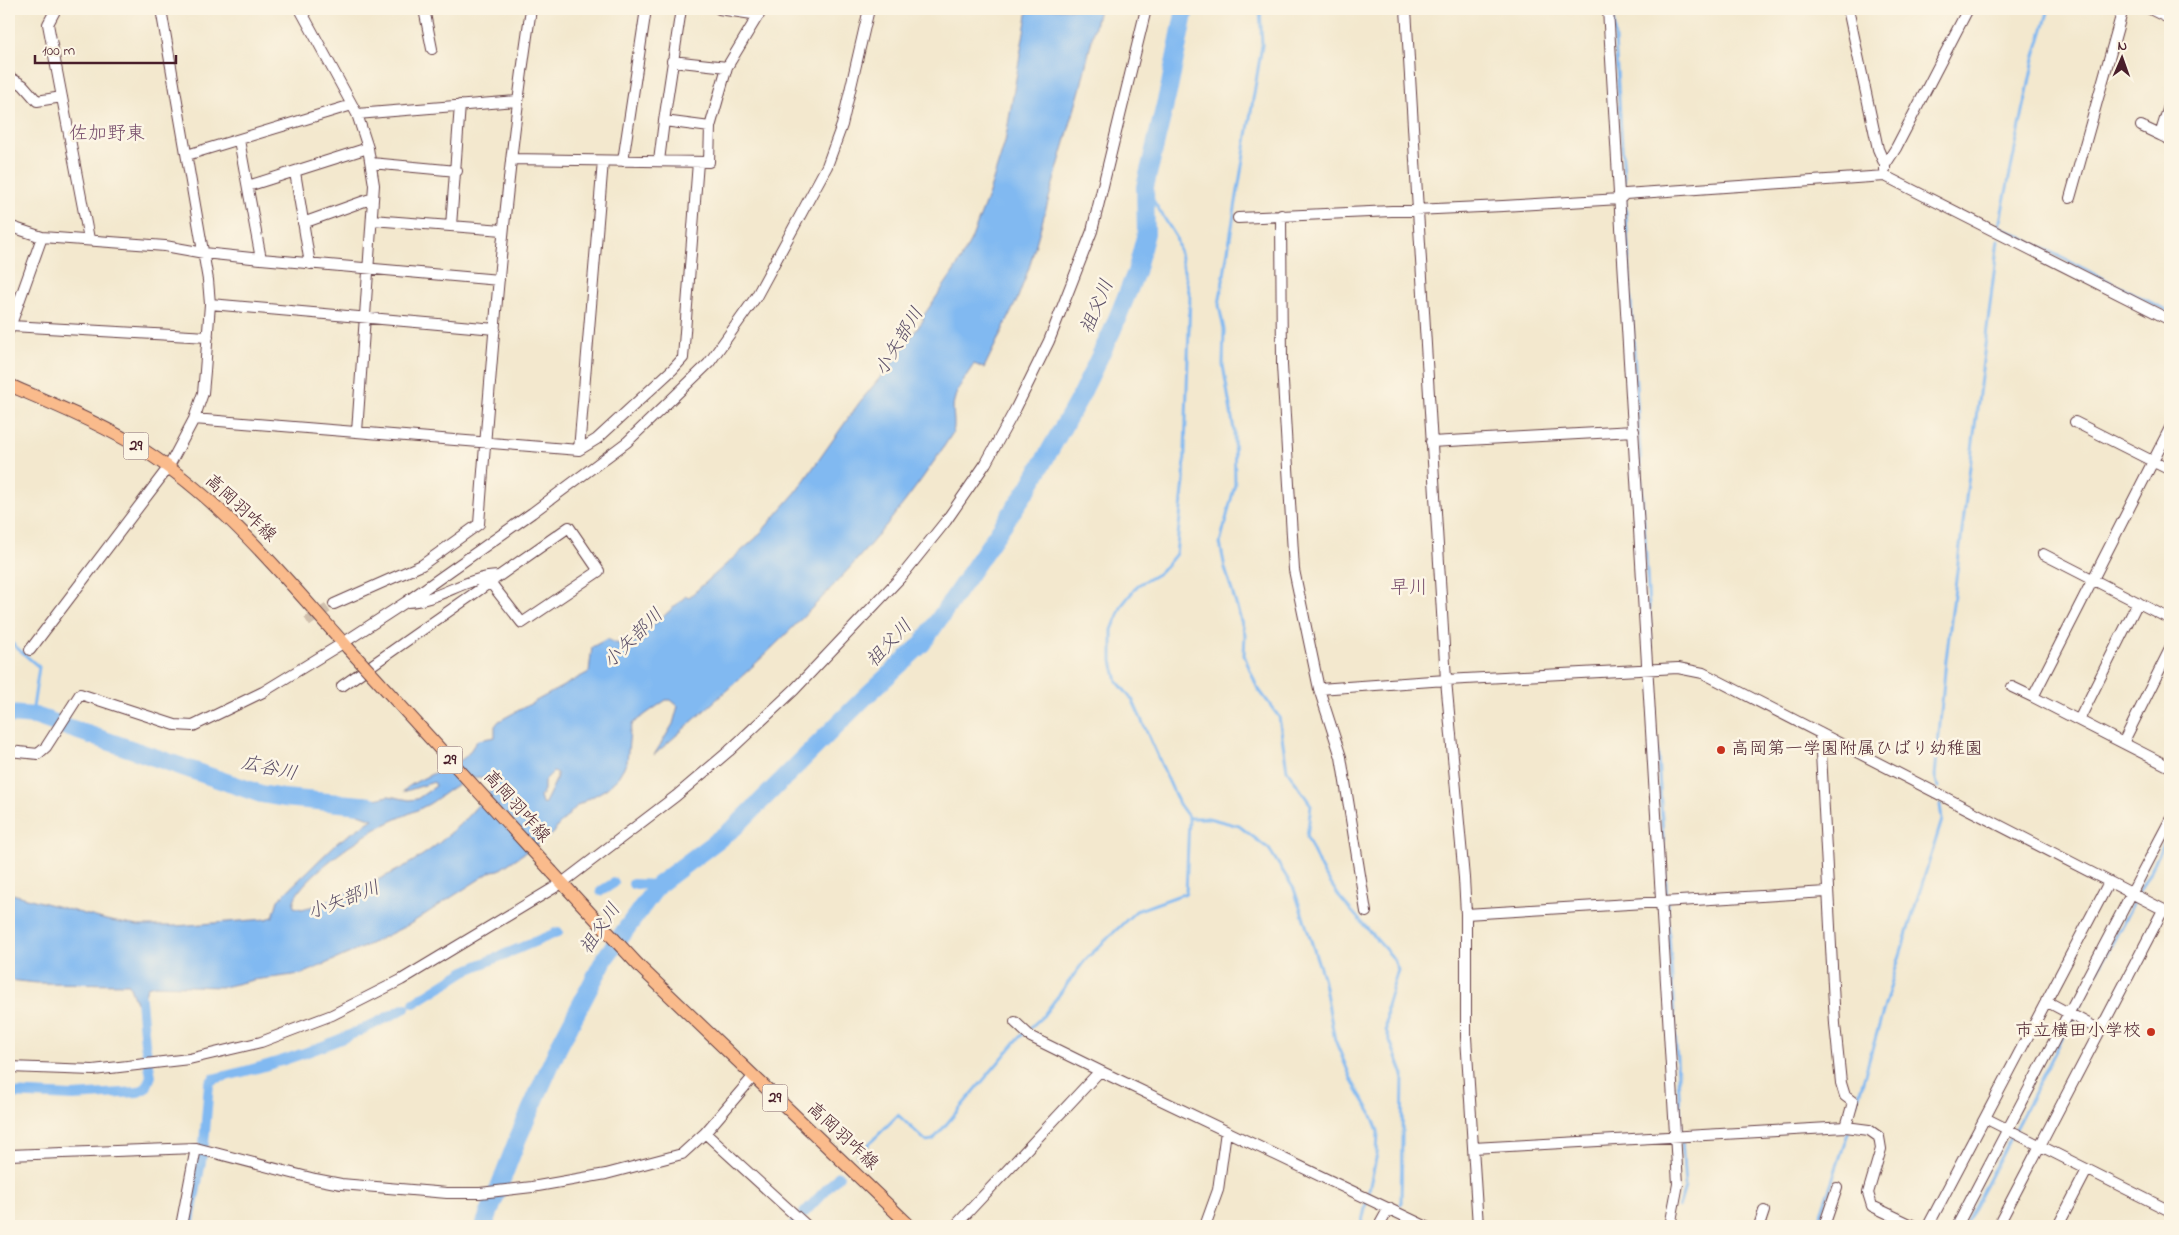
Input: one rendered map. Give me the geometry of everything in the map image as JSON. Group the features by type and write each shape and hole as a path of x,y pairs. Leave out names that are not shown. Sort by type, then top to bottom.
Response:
{"main road":[{"name":"高岡羽咋線","path":"9,385 82,416 133,444 168,468 245,535 641,968 910,1226"}],"street":[{"path":"56,9 48,24 89,239"},
{"path":"30,650 168,468 194,419 202,393 210,304 204,253 161,9"},
{"path":"300,9 355,109 371,163 372,220 357,432"},
{"path":"424,9 432,49"},
{"path":"334,604 422,565 479,524 510,159 531,9"},
{"path":"624,161 646,9"},
{"path":"659,161 681,9"},
{"path":"510,159 709,162 710,126 727,66 760,12 719,9"},
{"path":"9,751 38,754 46,747 80,694 175,724 193,726 264,692 346,646 627,442 709,363 756,297 827,166 842,125 869,9"},
{"path":"9,1067 93,1070 189,1059 261,1042 332,1015 402,980 562,883 676,796 729,751 794,690 901,577 946,521 986,464 1050,341 1092,231 1146,9"},
{"path":"1406,9 1446,680 1466,914 1466,1037 1478,1226"},
{"path":"1608,9 1622,196 1634,431 1653,669 1680,1137 1678,1184 1670,1226"},
{"path":"1848,9 1878,149 1885,165 1885,176"},
{"path":"1885,165 1896,148 1968,9"},
{"path":"2070,198 2123,9"},
{"path":"2150,9 2170,19"},
{"path":"672,61 727,66"},
{"path":"9,77 23,85 37,101 62,97"},
{"path":"187,155 355,109 460,106 517,101"},
{"path":"2160,135 2170,103"},
{"path":"451,226 457,171 460,106"},
{"path":"664,120 710,126"},
{"path":"2141,126 2170,140"},
{"path":"239,140 261,259"},
{"path":"248,186 368,148"},
{"path":"578,450 603,161"},
{"path":"194,419 578,450 597,439 673,369 682,358 698,162"},
{"path":"371,163 457,171"},
{"path":"295,172 310,264"},
{"path":"1238,218 1503,206 1638,193 1885,176 2170,320"},
{"path":"303,223 373,198"},
{"path":"1281,216 1282,365 1294,570 1319,689 1341,757 1366,912"},
{"path":"372,220 503,230"},
{"path":"9,226 42,237 165,246 204,253 310,264 499,280"},
{"path":"42,237 10,329 208,337"},
{"path":"210,304 495,329"},
{"path":"2075,422 2170,470"},
{"path":"2033,697 2170,428"},
{"path":"1431,442 1634,431"},
{"path":"342,686 494,579 569,527 599,571 522,623 494,579 482,576 420,601 406,602"},
{"path":"2043,554 2170,619"},
{"path":"2078,720 2138,602"},
{"path":"2123,743 2170,649"},
{"path":"1319,689 1653,669 1678,668 1703,673 2167,911 2100,1030 1998,1226"},
{"path":"2012,686 2170,767"},
{"path":"1820,733 1827,892 1841,1083 1845,1096 1853,1102 1851,1127"},
{"path":"1958,1226 2170,820"},
{"path":"1928,1226 2109,882"},
{"path":"1466,914 1827,892"},
{"path":"2046,1001 2100,1030"},
{"path":"1015,1022 1027,1034 1100,1071 1425,1226"},
{"path":"955,1226 1100,1071"},
{"path":"9,1155 196,1148 341,1184 447,1193 480,1193 532,1187 606,1174 682,1154 705,1133 753,1077"},
{"path":"1985,1118 2170,1211"},
{"path":"1473,1148 1851,1127 1868,1130 1879,1137 1881,1149 1868,1193 1872,1206 1914,1226"},
{"path":"1205,1226 1218,1190 1226,1131"},
{"path":"705,1133 807,1226"},
{"path":"181,1226 196,1148"},
{"path":"2058,1226 2087,1170"},
{"path":"1824,1226 1837,1188"},
{"path":"1379,1226 1389,1208"},
{"path":"1759,1226 1764,1211"}],"water":[{"name":"小矢部川","path":"1028,9 1099,9 1080,90 1029,268 1017,300 984,368 974,364 957,391 953,405 954,427 952,434 922,479 853,565 776,644 654,755 673,724 678,706 671,700 666,700 633,723 630,731 627,762 617,779 606,789 578,805 557,827 554,833 499,870 492,871 410,924 364,947 302,974 253,980 223,987 154,985 147,987 143,1002 136,1003 129,984 37,983 9,980 9,893 106,920 138,926 176,926 273,917 278,900 338,842 373,819 348,810 349,796 375,799 389,796 409,800 417,799 436,786 434,782 403,792 421,779 464,758 478,740 495,737 495,726 499,721 589,672 592,647 607,639 618,644 633,644 686,596 688,598 756,538 796,492 859,403 897,357 924,319 922,318 956,268 971,240 988,196 1005,142","holes":["553,772 557,773 556,779 545,803 542,804 540,797 544,790 544,781","497,775 500,777 498,781 470,814 439,843 415,860 378,880 314,906 302,909 294,907 295,898 302,887 328,862 358,840 386,824 429,804 466,780 479,777 490,780"]}],"waterway":[{"name":"祖父川","path":"484,1226 518,1138 558,1048 605,958 658,885 735,827 864,698 922,644 1029,487 1080,397 1112,331 1136,272 1146,233 1145,187 1170,84 1185,9"},
{"path":"1260,9 1262,45 1219,305 1224,330 1223,365 1234,430 1235,484 1220,543 1225,568 1245,634 1244,655 1257,687 1279,717 1287,770 1311,805 1307,837 1321,869 1341,899 1393,958 1398,970 1387,1006 1386,1030 1403,1075 1401,1204"},
{"path":"1613,9 1625,191"},
{"path":"2049,9 2034,59 1999,226 2170,312"},
{"path":"857,1156 898,1115 926,1141 933,1140 1019,1038 1043,1016 1086,959 1136,911 1186,893 1189,818 1179,804 1133,701 1117,681 1112,661 1112,630 1122,605 1138,585 1161,572 1176,554 1184,481 1190,296 1176,237 1145,187"},
{"path":"1625,197 1655,710"},
{"path":"1938,787 1935,776 1946,660 1998,240"},
{"path":"9,641 39,667 33,708 35,716"},
{"name":"広谷川","path":"9,714 35,716 261,794 284,798 372,806"},
{"path":"1657,741 1685,1187 1679,1207"},
{"path":"1857,1102 1891,984 1942,820 1940,805"},
{"path":"1189,818 1208,818 1239,826 1269,849 1294,889 1323,977 1335,1040 1353,1083 1371,1113 1378,1131 1377,1154 1361,1226"},
{"path":"1964,1226 2170,833"},
{"path":"601,891 614,883"},
{"path":"633,884 658,885"},
{"path":"414,1003 465,971 558,932"},
{"path":"9,1093 73,1096 138,1092 146,1088 151,1076 145,1043 140,990"},
{"path":"204,1144 209,1084 213,1079 312,1051 359,1031 405,1008"},
{"path":"1817,1226 1849,1130"},
{"path":"189,1226 202,1156"},
{"path":"804,1213 839,1176"},
{"path":"1395,1226 1397,1222"}],"tunnel":[{"path":"307,622 334,604"}],"place":[{"name":"高岡第一学園附属ひばり幼稚園","path":"1721,750"},
{"name":"市立横田小学校","path":"2151,1032"}],"district":[{"name":"佐加野東","path":"107,134"},
{"name":"早川","path":"1409,588"}]}
